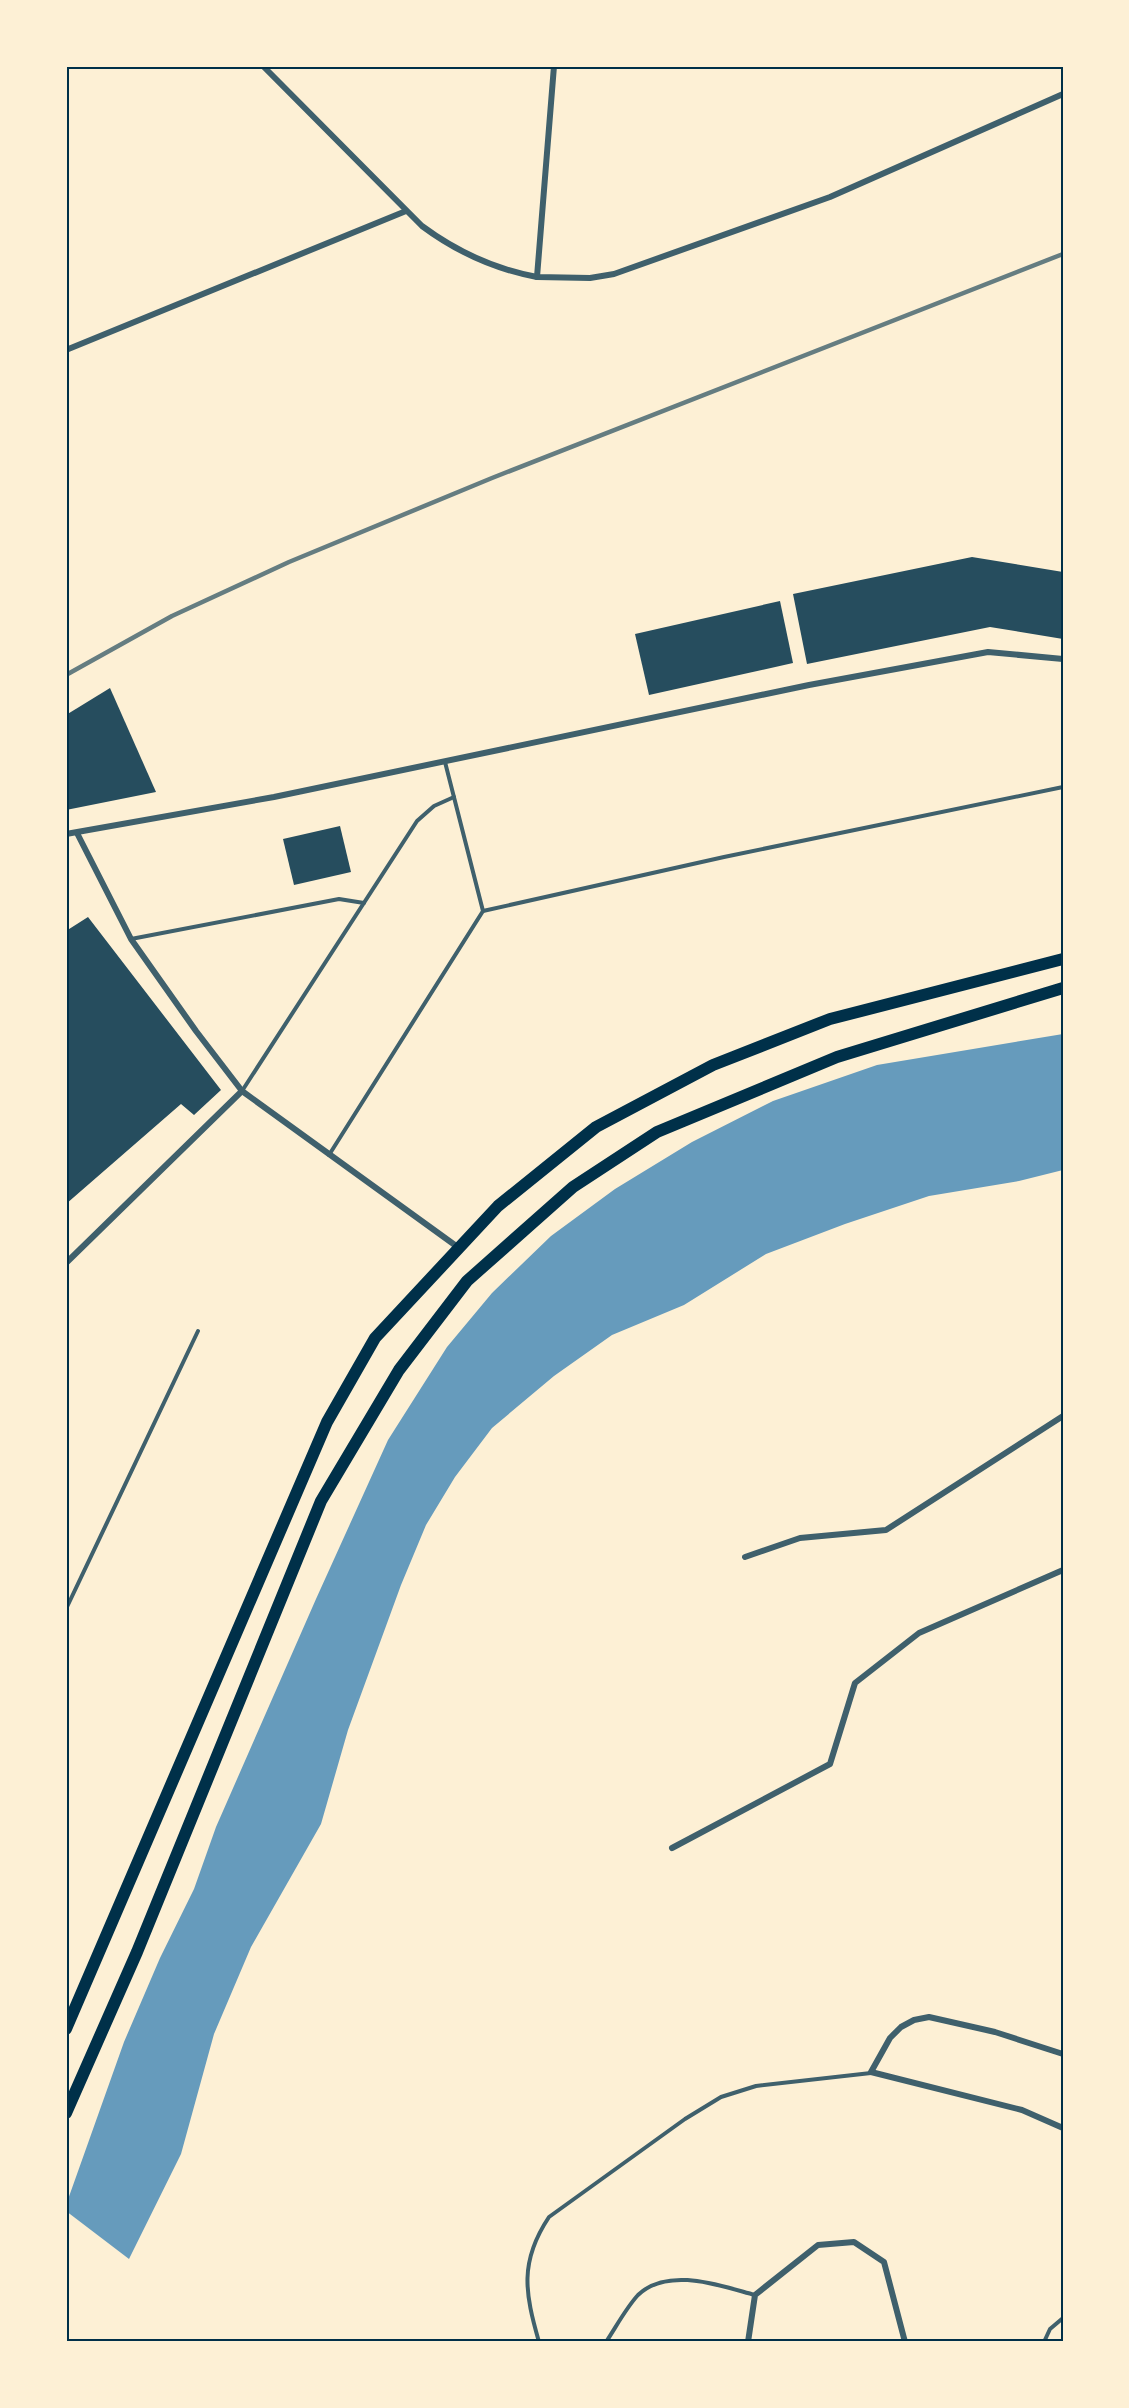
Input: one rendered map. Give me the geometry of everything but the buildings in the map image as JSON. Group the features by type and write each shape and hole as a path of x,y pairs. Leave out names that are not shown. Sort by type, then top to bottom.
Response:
{"highway":[{"path":"66,2030 327,1422 375,1338 498,1206 596,1127 713,1065 830,1019 1063,959"},
{"path":"66,2113 137,1952 321,1501 399,1370 467,1281 573,1187 657,1132 837,1057 1063,988"}],"street":[{"path":"262,66 406,211 431,232 458,250 497,267 537,277 590,278 614,274 830,197 1063,94"},
{"path":"537,277 554,66"},
{"path":"66,350 406,211"},
{"path":"66,834 273,797 809,685 988,652 1063,659"},
{"path":"76,833 131,939 242,1091 459,1248"},
{"path":"66,1263 242,1091"},
{"path":"746,1557 800,1538 886,1530 1063,1416"},
{"path":"672,1848 830,1764 855,1683 919,1633 1063,1570"},
{"path":"1063,2054 995,2032 929,2017 914,2020 901,2027 890,2038 871,2072 1022,2110 1063,2128"},
{"path":"748,2342 755,2295 818,2245 854,2242 884,2262 905,2342"}],"lane":[{"path":"445,761 483,911"},
{"path":"329,1155 483,911 724,857 1063,787"},
{"path":"242,1091 417,821 434,806 454,797"},
{"path":"131,939 339,899 364,903"},
{"path":"66,1609 198,1331"},
{"path":"539,2342 528,2303 527,2268 536,2240 549,2217 685,2119 721,2097 756,2086 871,2072"},
{"path":"606,2342 638,2295 668,2282 701,2281 755,2295"},
{"path":"1044,2342 1050,2329 1063,2318"}],"water":[{"path":"1063,1034 1063,1170 1019,1181 929,1196 766,1254 684,1305 612,1335 554,1376 492,1428 455,1477 426,1525 401,1585 348,1730 321,1824 251,1947 214,2034 181,2154 129,2259 66,2211 66,2205 124,2042 160,1958 194,1889 216,1827 388,1440 447,1347 492,1293 551,1236 615,1189 692,1142 773,1101 877,1065"}],"railway":[{"path":"66,675 172,616 289,562 492,478 1063,254"}]}
